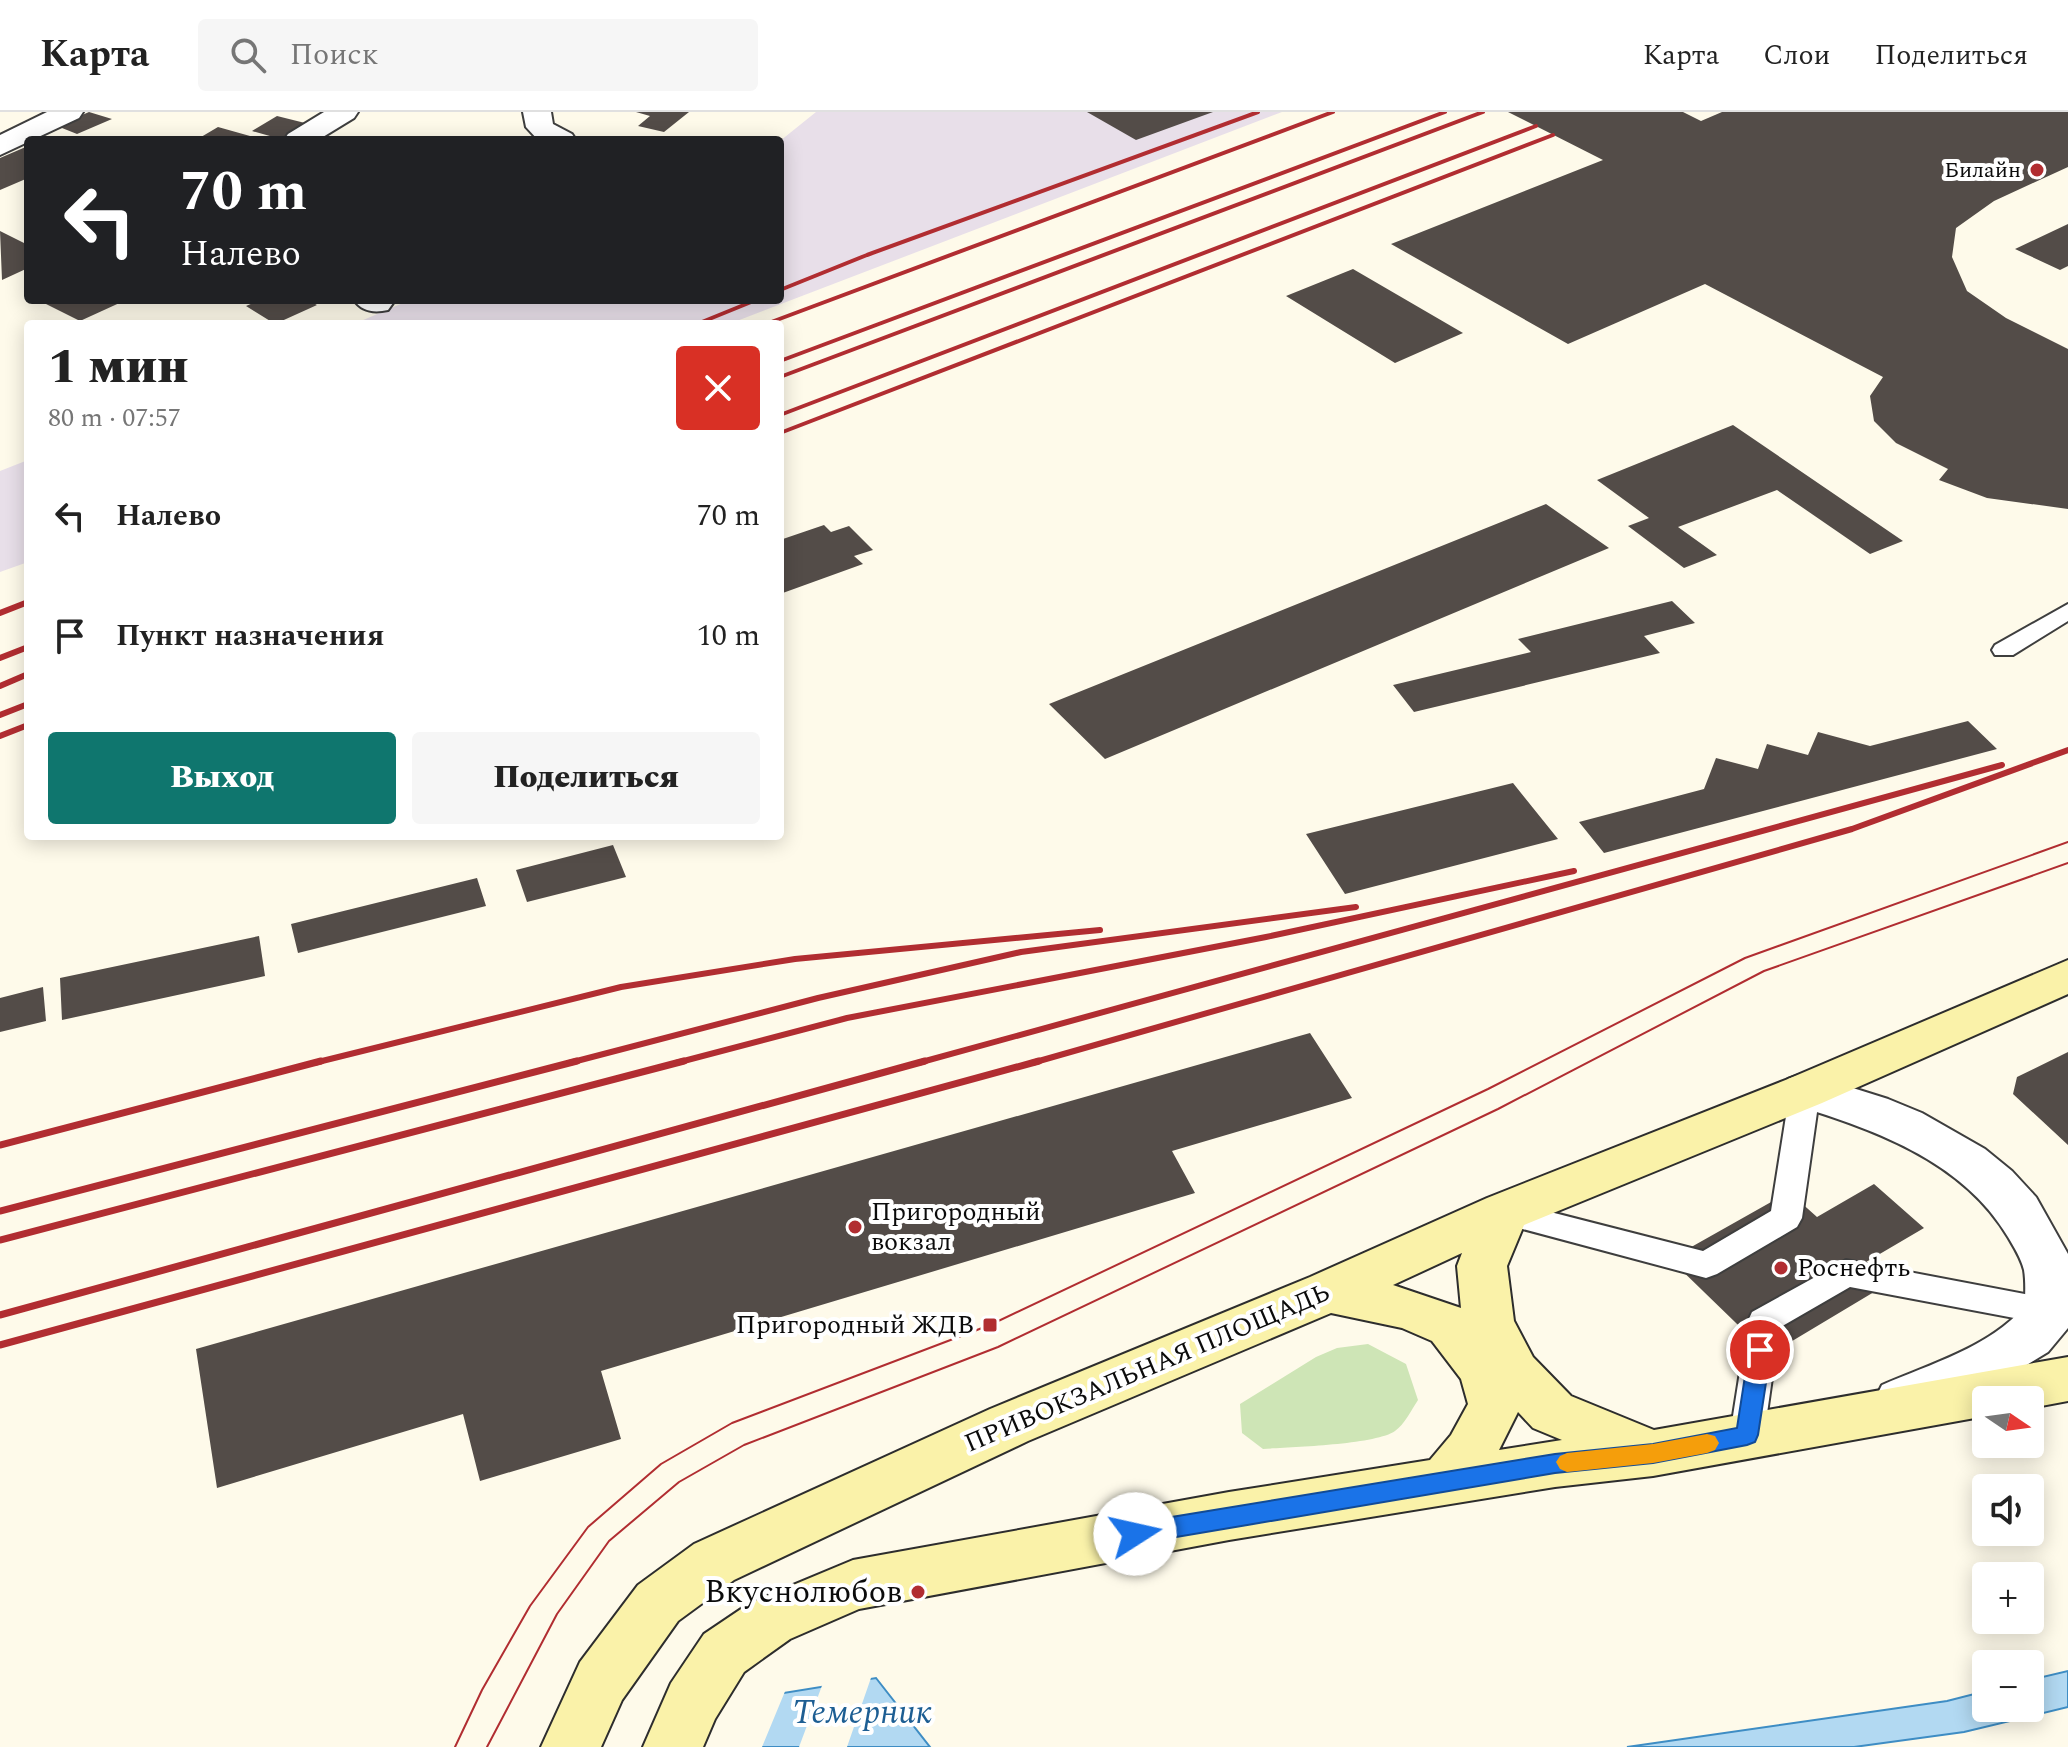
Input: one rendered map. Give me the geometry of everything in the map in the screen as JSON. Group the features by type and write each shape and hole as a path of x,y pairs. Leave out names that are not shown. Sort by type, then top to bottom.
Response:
{"main road":[{"name":"ПРИВОКЗАЛЬНАЯ ПЛОЩАДЬ","path":"571,1747 601,1681 658,1603 714,1562 1009,1425 1328,1292 1504,1212 1805,1091 2068,976"},
{"path":"1504,1212 1482,1266 1488,1322 1514,1372 1552,1412 1653,1453"},
{"path":"1328,1292 1409,1309 1450,1326 1485,1370 1495,1405 1470,1451 1444,1483"},
{"path":"673,1747 692,1702 724,1653 770,1621 853,1585 1229,1516 1555,1464 1653,1453 2068,1379"}],"street":[{"path":"0,115 42,135 69,112"},
{"path":"305,136 344,112"},
{"path":"537,112 536,120 542,131 553,136"},
{"path":"0,146 24,140"},
{"path":"1805,1091 1856,1103 1909,1126 1967,1162 2025,1218 2049,1268 2051,1312 2030,1337 1983,1365 1881,1410"}],"lane":[{"path":"2004,650 2068,611"},
{"path":"1504,1212 1706,1265 1786,1218 1805,1091"},
{"path":"1747,1435 1764,1321 1846,1273 2051,1312"}],"shaded area":[{"path":"816,112 1282,112 784,303 784,138"},
{"path":"401,304 781,304 739,320 363,320"},
{"path":"24,462 24,563 0,572 0,471"}],"green space":[{"path":"1368,1344 1406,1364 1418,1400 1395,1431 1352,1442 1263,1449 1242,1433 1240,1404 1316,1357 1337,1348"}],"water":[{"path":"2068,1671 2068,1707 2044,1713 2044,1677"},
{"name":"Темерник","path":"876,1678 930,1747 453,1747"},
{"path":"1972,1695 1972,1722 2006,1722 1964,1732 1854,1747 1627,1747 1947,1701"}],"pier":[{"path":"872,1675 847,1747 799,1747 823,1683"},
{"path":"786,1689 762,1747 449,1747 452,1743"}],"building":[{"path":"89,112 112,119 77,134 57,126"},
{"path":"636,112 689,112 664,132 638,126 650,116"},
{"path":"1087,112 1213,112 1136,140"},
{"path":"1508,112 1683,112 1701,121 1722,112 2068,112 2068,167 1994,201 1956,228 1952,257 1967,291 2006,318 2068,349 2068,509 1987,498 1939,480 1948,469 1896,443 1874,421 1870,396 1883,377 1705,284 1568,344 1391,244 1603,160"},
{"path":"277,116 309,124 290,136 270,136 252,131"},
{"path":"218,127 250,136 203,136"},
{"path":"24,148 24,180 0,190 0,158"},
{"path":"2068,224 2068,266 2060,270 2015,249"},
{"path":"0,231 24,243 24,270 2,280"},
{"path":"1353,269 1463,333 1395,363 1286,296"},
{"path":"46,304 117,304 82,320"},
{"path":"317,305 284,320 269,320 246,306"},
{"path":"1733,425 1903,541 1870,554 1777,490 1678,527 1717,555 1684,568 1628,526 1649,518 1597,480"},
{"path":"1546,504 1609,548 1105,759 1049,704"},
{"path":"824,525 831,532 849,526 873,550 854,556 863,564 784,593 784,539"},
{"path":"1672,601 1695,623 1644,636 1660,653 1414,712 1393,685 1531,652 1518,639"},
{"path":"1968,721 1997,749 1604,853 1579,822 1704,789 1716,758 1758,769 1767,744 1808,755 1818,732 1870,746"},
{"path":"1513,783 1558,839 1345,894 1306,834"},
{"path":"613,845 626,877 527,902 516,870"},
{"path":"477,878 486,906 298,953 291,924"},
{"path":"259,936 265,976 62,1020 60,978"},
{"path":"43,987 46,1021 0,1032 0,998"},
{"name":"Пригородный вокзал","path":"1310,1033 1352,1098 1172,1151 1195,1193 601,1371 621,1439 480,1481 463,1414 217,1488 196,1349"},
{"path":"2068,1052 2068,1145 2013,1094 2017,1077"},
{"path":"1874,1184 1924,1228 1861,1265 1884,1286 1769,1355 1670,1259 1789,1192 1817,1217"}],"tram line":[{"path":"455,1747 482,1690 530,1606 588,1527 661,1464 732,1423 990,1325 1488,1089 1745,958 2068,842"},
{"path":"487,1747 557,1614 609,1541 679,1482 744,1445 998,1347 1498,1109 1764,971 2068,863"}],"railway":[{"path":"784,288 1258,112"},
{"path":"777,320 1333,112"},
{"path":"784,360 1445,112"},
{"path":"784,375 1483,112"},
{"path":"784,413 1536,126"},
{"path":"784,431 1553,135"},
{"path":"707,320 746,304"},
{"path":"0,613 24,604"},
{"path":"0,658 24,649"},
{"path":"0,686 24,676"},
{"path":"0,715 24,706"},
{"path":"0,736 24,727"},
{"path":"1032,1063 1852,829 2068,750"},
{"path":"918,1063 2002,765"},
{"path":"676,1063 847,1018 1266,937 1574,871"},
{"path":"569,1063 818,998 1021,952 1356,907"},
{"path":"314,1063 621,987 795,959 1100,930"},
{"path":"0,1145 321,1061"},
{"path":"0,1211 577,1061"},
{"path":"0,1240 684,1061"},
{"path":"0,1315 925,1061"},
{"path":"0,1345 1039,1061"}],"slow traffic":[{"path":"1567,1462 1653,1453 1707,1443"}],"place":[{"name":"Билайн","path":"2037,170"},
{"name":"Пригородный вокзал","path":"855,1227"},
{"name":"Роснефть","path":"1781,1268"},
{"name":"Пригородный ЖДВ","path":"990,1325"},
{"name":"Вкуснолюбов","path":"918,1592"}],"route":[{"path":"1135,1534 1229,1516 1555,1464 1653,1453 1747,1435 1760,1350"}]}
